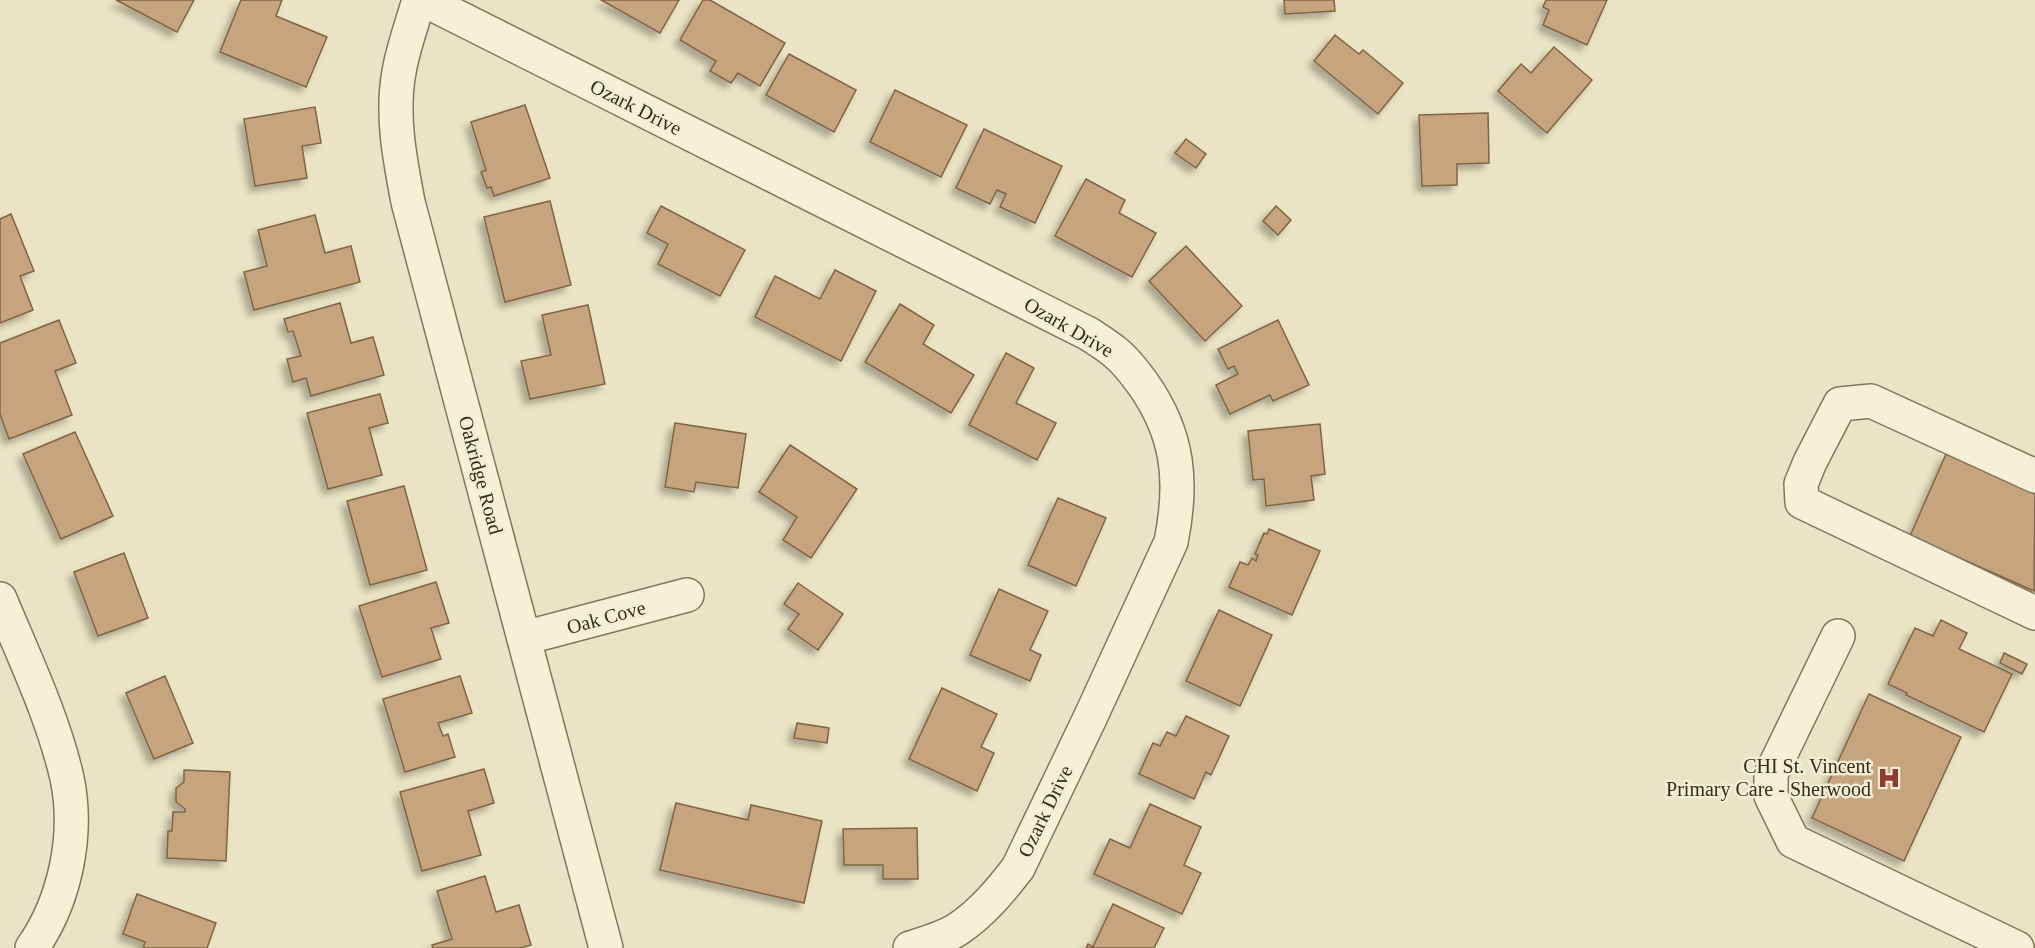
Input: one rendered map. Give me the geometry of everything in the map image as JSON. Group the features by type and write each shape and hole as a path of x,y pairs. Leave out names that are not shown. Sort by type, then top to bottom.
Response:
{"street":[{"name":"Oakridge Road","path":"419,0 404,49 396,103 398,150 408,202 606,948"},
{"name":"Ozark Drive","path":"424,0 1089,334 1118,354 1158,406 1175,454 1178,480 1177,513 1171,542 1018,868 1002,889 958,929 943,937 910,948"},
{"path":"2035,476 1870,401 1840,404 1801,484 1802,502 2035,613"},
{"name":"Oak Cove","path":"524,638 687,595"},
{"path":"0,599 52,728 67,779 70,808 69,850 65,873 55,906 32,948"},
{"path":"1838,636 1771,774 1771,796 1793,840 2017,948"}],"building":[{"path":"116,0 194,0 177,32"},
{"path":"241,0 282,0 276,16 327,37 306,87 220,52"},
{"path":"601,0 679,0 660,33"},
{"path":"703,0 710,0 785,43 760,86 738,73 731,83 710,71 716,61 680,40"},
{"path":"1284,0 1334,0 1335,11 1285,14"},
{"path":"1546,0 1607,0 1587,45 1543,25 1549,10 1543,7"},
{"path":"1335,35 1359,54 1363,50 1403,83 1378,114 1314,61"},
{"path":"1554,47 1592,80 1547,133 1498,91 1521,64 1531,73"},
{"path":"789,54 856,90 834,132 766,95"},
{"path":"895,90 967,125 941,177 870,142"},
{"path":"525,105 550,178 494,196 491,187 487,188 481,172 486,170 471,122"},
{"path":"315,107 321,143 302,146 307,178 255,186 244,119"},
{"path":"1488,113 1489,163 1457,164 1457,185 1422,186 1419,115"},
{"path":"984,129 1062,166 1035,223 1000,207 1006,194 997,190 990,204 956,188"},
{"path":"1186,139 1206,154 1196,168 1175,153"},
{"path":"1086,179 1125,200 1119,213 1156,233 1132,277 1055,236"},
{"path":"550,201 571,285 505,302 484,217"},
{"path":"661,206 745,250 720,296 658,264 668,244 647,233"},
{"path":"1276,206 1291,220 1278,235 1263,221"},
{"path":"11,214 34,271 20,276 33,310 0,323 0,219"},
{"path":"315,215 325,253 351,246 360,282 254,310 244,272 267,266 258,230"},
{"path":"1186,246 1242,306 1205,341 1149,281"},
{"path":"835,270 876,291 841,361 755,317 775,276 820,299"},
{"path":"340,303 351,343 373,337 384,375 311,396 306,378 293,382 287,359 301,356 293,331 288,332 284,319"},
{"path":"900,304 934,325 923,344 974,375 951,413 865,362"},
{"path":"588,305 605,384 530,399 521,361 551,355 542,315"},
{"path":"59,320 76,363 55,371 72,415 9,439 0,414 0,343"},
{"path":"1278,320 1309,385 1273,401 1270,395 1230,414 1216,385 1238,374 1234,366 1228,369 1218,349"},
{"path":"1006,353 1034,368 1016,403 1056,423 1037,460 969,425"},
{"path":"380,394 388,423 369,428 382,475 328,489 307,413"},
{"path":"675,423 746,434 738,488 696,482 694,492 665,487"},
{"path":"1320,424 1325,474 1311,476 1314,500 1266,506 1264,479 1253,480 1248,431"},
{"path":"75,432 113,516 61,539 23,454"},
{"path":"790,445 857,489 811,558 783,540 797,517 759,492"},
{"path":"1946,454 2035,494 2034,591 1910,536"},
{"path":"404,486 427,570 370,585 347,501"},
{"path":"1058,498 1106,518 1076,586 1028,565"},
{"path":"1269,529 1320,551 1292,615 1229,587 1240,562 1248,565 1252,558 1256,561 1258,555 1255,554 1264,533 1267,534"},
{"path":"124,553 148,618 98,636 74,572"},
{"path":"436,582 449,623 431,628 441,659 382,677 359,606"},
{"path":"798,583 843,614 818,650 788,629 799,614 784,604"},
{"path":"999,589 1048,611 1030,650 1041,655 1030,681 970,655"},
{"path":"1219,610 1272,635 1240,706 1186,681"},
{"path":"1941,620 1967,633 1959,649 2012,674 1984,732 1888,684 1915,628 1933,636"},
{"path":"2004,653 2027,664 2022,674 2000,663"},
{"path":"165,676 193,743 154,759 126,693"},
{"path":"460,676 472,713 438,723 443,736 448,734 455,757 405,772 383,699"},
{"path":"942,688 997,714 981,747 994,753 977,791 909,759"},
{"path":"1869,694 1961,737 1904,861 1812,818"},
{"path":"1186,716 1229,736 1211,775 1206,772 1194,799 1139,774 1153,743 1160,746 1167,732 1176,736"},
{"path":"797,723 829,728 827,743 794,738"},
{"path":"484,769 494,803 468,811 481,855 422,871 400,792"},
{"path":"184,770 230,772 226,861 167,858 168,831 172,831 173,812 185,812 185,809 176,802 176,788 184,782"},
{"path":"676,803 748,820 751,805 822,821 804,903 660,870"},
{"path":"1150,804 1201,827 1184,865 1201,873 1182,914 1094,874 1110,839 1130,848"},
{"path":"917,828 918,879 883,879 883,865 844,865 843,829"},
{"path":"485,876 496,912 519,905 531,945 520,948 433,948 432,945 452,939 437,891"},
{"path":"137,894 216,923 207,948 143,948 145,942 123,934"},
{"path":"1113,904 1164,928 1154,948 1086,948 1088,944 1093,947"}],"place":[{"name":"CHI St. Vincent Primary Care - Sherwood","path":"1889,778"}]}
